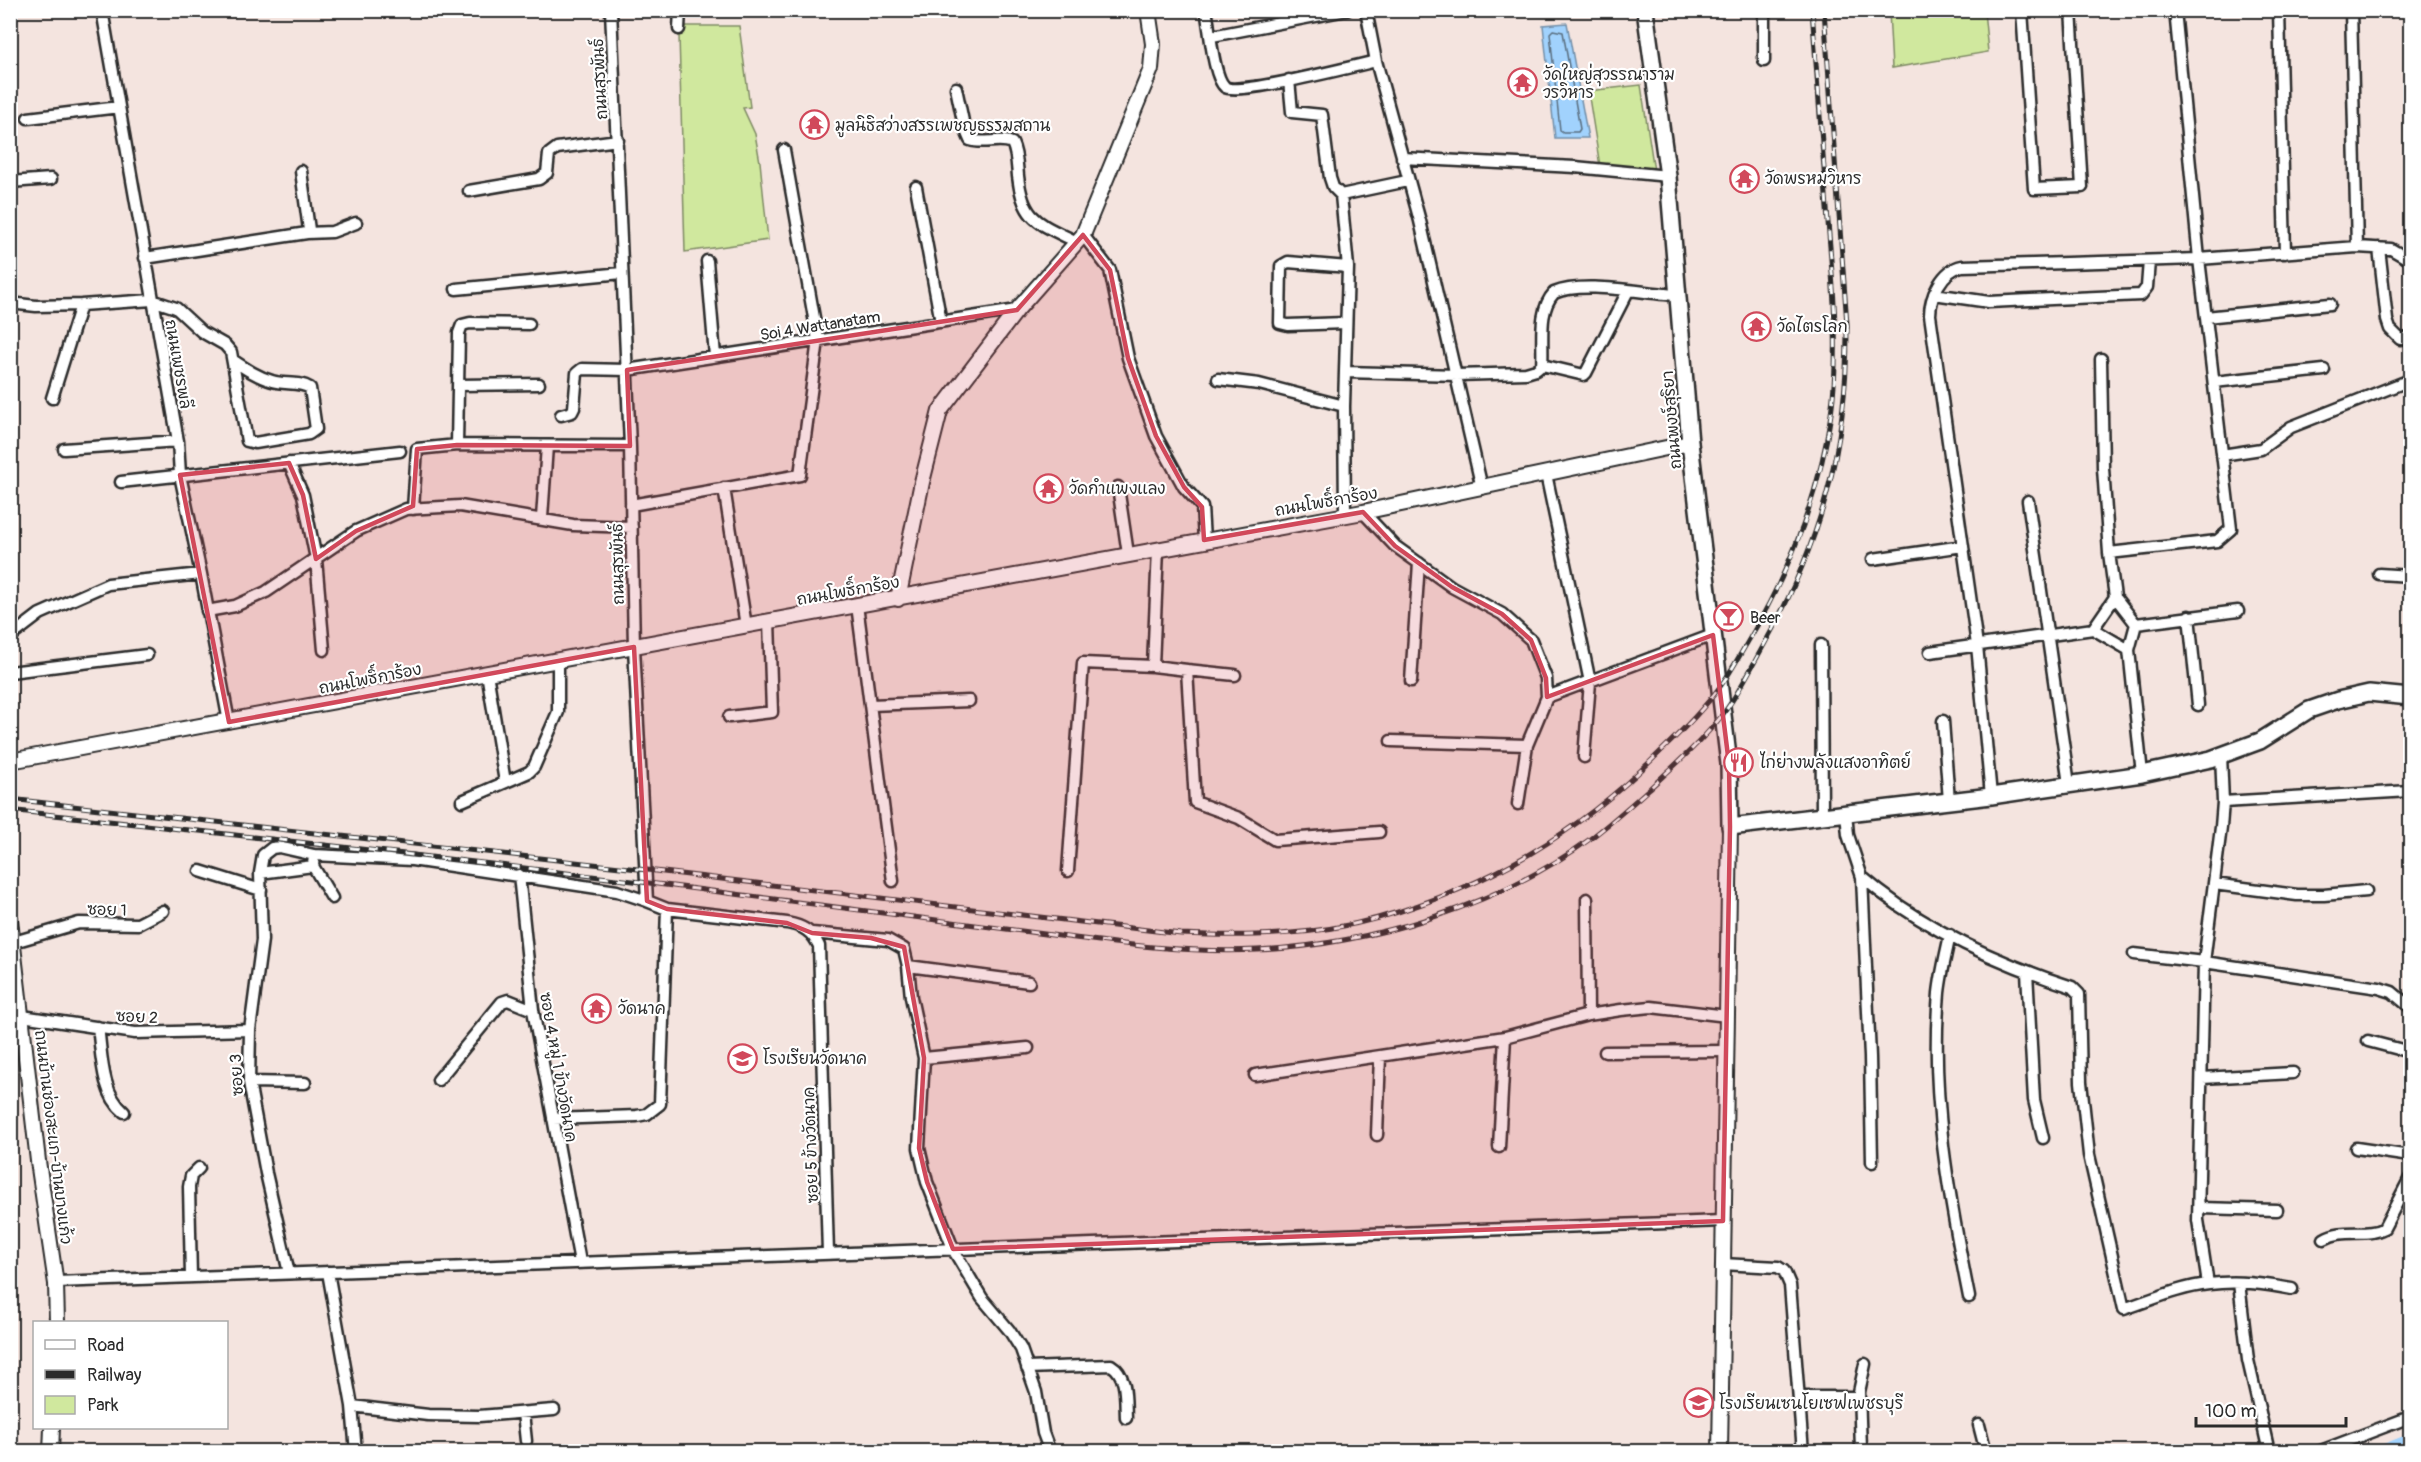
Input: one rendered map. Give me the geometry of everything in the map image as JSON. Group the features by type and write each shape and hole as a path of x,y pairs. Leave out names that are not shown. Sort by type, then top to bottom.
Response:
{"main road":[{"name":"ถนนพงษ์สุริยา","path":"1645,10 1668,176 1690,443 1729,764 1730,827"},
{"path":"1730,827 1991,796 2142,774 2221,755 2260,741 2309,710 2338,700 2369,693 2410,698"}],"street":[{"name":"ถนนเพชรพลี","path":"102,10 178,441 180,475 229,722"},
{"path":"224,10 233,10"},
{"name":"ถนนสุรพันธ์","path":"611,10 630,446 634,646 647,901"},
{"path":"679,29 680,10"},
{"path":"898,599 922,482 940,411 1017,310 1080,238 1151,69 1153,44 1148,10"},
{"path":"1206,10 1212,36 1215,69 1225,87 1242,89 1376,61"},
{"path":"1212,36 1347,10"},
{"path":"1366,10 1376,61 1407,181 1420,221 1482,488"},
{"path":"1764,10 1764,61"},
{"path":"2022,10 2034,189 2082,187 2071,10"},
{"path":"2109,554 2217,542 2231,529 2199,259 2175,10"},
{"path":"2279,10 2285,253"},
{"path":"2351,10 2356,247"},
{"path":"1289,80 1292,112 1322,115 1330,178 1336,193 1341,195 1407,181"},
{"path":"956,88 964,126 970,140 979,142 1006,140 1012,143 1016,155 1019,188 1027,212 1048,227 1080,238 1110,270 1128,357 1156,436 1184,487 1202,507 1204,540"},
{"path":"28,118 119,107"},
{"path":"470,191 539,179 547,173 549,154 557,148 618,140"},
{"path":"631,505 800,475 818,340 784,150"},
{"path":"1402,158 1575,167 1668,176"},
{"path":"301,171 309,230 307,233"},
{"path":"10,182 51,179"},
{"path":"916,188 941,322"},
{"path":"1341,195 1348,267 1345,322 1345,514"},
{"path":"146,258 307,233 332,232 356,223"},
{"path":"1991,796 1977,645 1930,315 1934,294 1942,281 1958,267 2199,259 2356,247 2395,251 2410,261"},
{"path":"2379,248 2382,285 2390,329 2400,339 2410,338"},
{"path":"707,261 715,356"},
{"path":"1934,294 1989,302 2141,295 2147,287 2148,261"},
{"path":"1345,322 1288,325 1280,322 1281,266 1284,263 1348,267"},
{"path":"456,289 622,273"},
{"path":"1345,372 1513,375 1536,370 1542,365 1544,321 1549,300 1554,293 1570,289 1592,288 1679,295"},
{"path":"1542,365 1584,375 1628,291"},
{"path":"10,303 36,306 152,300 176,308 202,332 225,345 231,352 247,441 255,443 309,434 316,429 310,388 303,384 282,384 264,379 234,361"},
{"path":"2206,317 2330,304"},
{"path":"52,398 81,305"},
{"name":"Soi 4 Wattanatam","path":"561,415 568,414 574,408 578,371 627,370 1017,310"},
{"path":"457,445 459,333 462,325 470,323 530,324"},
{"path":"2101,359 2103,468 2109,554 2115,597 2136,624"},
{"path":"2214,382 2324,370"},
{"path":"1218,379 1259,384 1344,406"},
{"path":"2222,456 2261,449 2291,427 2410,380"},
{"path":"459,385 539,384"},
{"path":"64,449 178,441"},
{"name":"ถนนโพธิ์การ้อง","path":"10,761 1363,512 1690,443"},
{"path":"413,509 417,449 457,445 630,446"},
{"path":"542,518 547,446"},
{"path":"121,482 400,451"},
{"path":"289,463 303,495 316,559 324,650"},
{"path":"1546,474 1590,682 1584,757"},
{"path":"1118,487 1128,554"},
{"path":"724,489 746,626"},
{"path":"2028,501 2069,784"},
{"path":"207,610 236,606 266,592 356,531 406,509 460,506 573,525 632,526"},
{"path":"1363,512 1395,546 1452,587 1502,614 1531,640 1546,678 1547,697 1527,745 1518,804"},
{"path":"1873,559 1963,546"},
{"path":"1153,666 1158,549"},
{"path":"1411,681 1419,563"},
{"path":"10,638 40,614 108,584 201,574"},
{"path":"2379,574 2410,576"},
{"path":"2093,629 2115,597"},
{"path":"857,605 893,880"},
{"path":"2136,624 2238,610"},
{"path":"2189,616 2198,705"},
{"path":"729,717 772,712 769,621"},
{"path":"2136,624 2130,650 2142,774"},
{"path":"1930,652 2093,629 2130,650"},
{"path":"1547,697 1713,634"},
{"path":"1821,645 1822,815"},
{"path":"10,672 147,655"},
{"path":"462,801 529,772 539,759 558,712 558,660"},
{"path":"1068,871 1083,663 1153,666 1235,675"},
{"path":"1187,670 1195,802 1239,818 1275,840 1379,832"},
{"path":"487,673 505,782"},
{"path":"871,705 969,701"},
{"path":"1943,722 1949,801"},
{"path":"1390,741 1527,745"},
{"path":"2208,1284 2198,1220 2204,962 2223,802 2221,755"},
{"path":"2223,802 2410,791"},
{"path":"1846,812 1848,835 1862,877 1872,1162"},
{"path":"1720,1452 1730,827"},
{"path":"332,898 313,860 279,847 272,848 264,855 260,873 313,860 412,860 617,891 667,909 788,923 799,925 812,933 888,940 904,949 924,1058 919,1148 927,1182 953,1249 982,1298 1009,1330 1021,1349 1036,1392 1043,1433 1050,1452"},
{"path":"200,871 261,890"},
{"name":"ซอย 3","path":"260,873 261,954 250,1030 249,1082 266,1173 289,1273"},
{"name":"ซอย 4 หมู่ 1 ข้างวัดนาค","path":"519,875 533,1010 580,1262"},
{"path":"1862,877 1892,901 1950,935 2027,972 2072,987 2079,994 2081,1082 2089,1155 2124,1309 2208,1284 2239,1283 2292,1289"},
{"path":"2214,884 2297,895 2366,891"},
{"path":"1587,899 1588,1015"},
{"path":"553,1119 637,1116 647,1114 660,1104 667,909"},
{"name":"ซอย 1","path":"14,942 79,923 138,924 163,911"},
{"name":"ถนนบ้านช่องสะแก-บ้านบางแก้ว","path":"10,920 38,1161 56,1281 57,1321"},
{"name":"ซอย 5 ข้างวัดนาค","path":"812,933 819,946 828,1253"},
{"path":"1950,935 1939,991 1938,1095 1948,1187 1969,1297"},
{"path":"2134,954 2379,988 2392,992 2410,1007"},
{"path":"908,966 1029,982"},
{"path":"2027,972 2034,1100 2043,1138"},
{"path":"438,1080 502,1002 508,1000 533,1010"},
{"path":"1255,1075 1506,1037 1588,1015 1651,1007 1727,1016"},
{"name":"ซอย 2","path":"22,1016 135,1033 250,1030"},
{"path":"98,1027 109,1093 114,1104 124,1112"},
{"path":"1499,1147 1506,1037"},
{"path":"2368,1041 2410,1052"},
{"path":"924,1058 1028,1048"},
{"path":"1605,1052 1726,1051"},
{"path":"1377,1135 1380,1056"},
{"path":"2202,1078 2293,1073"},
{"path":"249,1082 305,1083"},
{"path":"2356,1148 2410,1156"},
{"path":"191,1276 189,1187 191,1176 200,1168"},
{"path":"2324,1239 2337,1232 2377,1231 2384,1228 2410,1178"},
{"path":"2199,1208 2277,1210"},
{"path":"56,1281 1723,1221"},
{"path":"1722,1264 1778,1268 1784,1271 1790,1285 1803,1452"},
{"path":"328,1272 352,1406 356,1452"},
{"path":"2239,1283 2248,1360 2269,1452"},
{"path":"1861,1449 1859,1396 1865,1364"},
{"path":"1028,1368 1111,1365 1122,1377 1126,1418"},
{"path":"1799,1397 1859,1396"},
{"path":"352,1406 428,1415 478,1416 554,1410"},
{"path":"523,1413 526,1441"},
{"path":"2318,1452 2410,1418"},
{"path":"1979,1425 1986,1452"},
{"path":"51,1452 52,1429"}],"highlighted area":[{"path":"1083,235 1110,270 1128,358 1156,436 1184,487 1202,507 1204,540 1363,512 1395,546 1452,587 1502,614 1531,640 1546,678 1547,697 1713,635 1729,764 1730,827 1723,1221 953,1249 927,1182 919,1148 924,1058 904,947 871,938 812,933 787,923 667,909 647,901 634,647 229,722 180,475 289,463 303,495 316,559 356,531 413,506 417,449 457,445 630,446 627,370 1017,310"}],"green space":[{"path":"1889,11 1984,11 1988,52 1892,68"},
{"path":"686,26 739,26 750,107 743,108 755,134 768,240 685,252 679,35"},
{"path":"1641,85 1654,171 1600,166 1588,91"}],"water":[{"path":"1567,23 1588,138 1555,138 1543,25"}],"waterway":[{"path":"2377,1452 2410,1439"}],"railway":[{"path":"10,799 647,870 1181,934 1255,935 1330,929 1378,918 1458,890 1495,873 1565,831 1630,780 1691,721 1727,677 1777,589 1801,533 1826,445 1835,366 1834,294 1812,10"},
{"path":"10,810 424,856 1105,942 1196,950 1257,950 1300,947 1343,940 1431,918 1515,884 1554,863 1590,839 1668,772 1720,718 1737,694 1781,612 1815,534 1836,454 1846,369 1847,324 1824,10"}],"place":[{"name":"วัดใหญ่สุวรรณาราม วรวิหาร","path":"1522,83"},
{"name":"มูลนิธิสว่างสรรเพชญธรรมสถาน","path":"814,125"},
{"name":"วัดพรหมวิหาร","path":"1744,178"},
{"name":"วัดไตรโลก","path":"1756,326"},
{"name":"วัดกำแพงแลง","path":"1048,488"},
{"name":"Beer","path":"1729,617"},
{"name":"ไก่ย่างพลังแสงอาทิตย์","path":"1739,762"},
{"name":"วัดนาค","path":"597,1008"},
{"name":"โรงเรียนวัดนาค","path":"742,1058"},
{"name":"โรงเรียนเซนโยเซฟเพชรบุรี","path":"1698,1403"}]}
